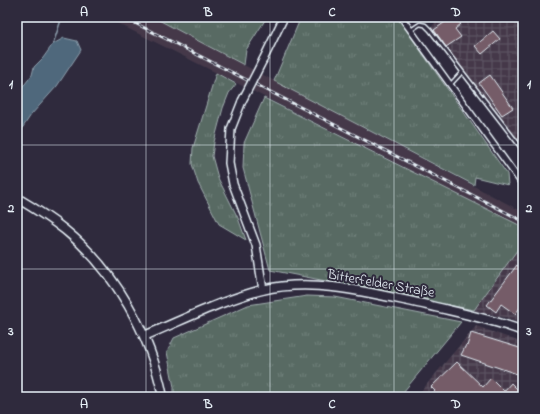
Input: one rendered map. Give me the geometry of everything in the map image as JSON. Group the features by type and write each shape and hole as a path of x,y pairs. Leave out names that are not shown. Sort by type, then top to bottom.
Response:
{"main road":[{"path":"263,290 256,245 233,184 229,163 231,129 242,101 284,17"},
{"path":"17,198 67,231 91,256 120,293 144,336 159,380 163,397"},
{"name":"Bitterfelder Straße","path":"144,336 224,303 263,290 294,286 315,286 372,293 495,320 523,331"}],"street":[{"path":"401,17 523,185"},
{"path":"517,178 523,180"}],"lane":[{"path":"410,30 420,24 425,25 523,150"},
{"path":"450,85 462,72"}],"shaded area":[{"path":"105,17 153,17 523,212 523,227"},
{"path":"438,17 523,17 523,150 430,30"},
{"path":"523,242 523,322 474,310"},
{"path":"476,326 523,343 523,397 416,397"}],"green space":[{"path":"153,17 267,17 246,50 244,65"},
{"path":"301,17 397,17 507,174 508,185 475,177 474,185 274,81"},
{"path":"216,73 236,84 229,93 223,108 212,156 218,178 238,218 246,240 219,224 198,183 192,164 193,148"},
{"path":"264,98 523,227 523,242 474,310 270,270 243,168 244,143"},
{"path":"307,296 335,297 461,322 399,397 174,397 174,387 167,352 174,338 248,305"}],"water":[{"path":"64,38 77,41 81,50 57,86 31,115 17,136 17,92 32,75 34,67 43,58 53,44"}],"building":[{"path":"452,17 455,17 461,24 455,29 461,37 446,47 434,30"},
{"path":"493,31 500,39 482,54 475,46"},
{"path":"490,75 513,108 502,115 479,83"},
{"path":"517,265 523,269 523,304 515,314 501,304 496,312 487,305"},
{"path":"471,333 523,349 523,376 461,355 466,345 467,346"},
{"path":"457,362 483,387 491,378 504,391 511,383 520,392 516,397 429,397 435,391 431,387"}],"waterway":[{"path":"53,44 62,17"}],"railway":[{"path":"123,17 247,80"},
{"path":"255,84 523,221"}]}
